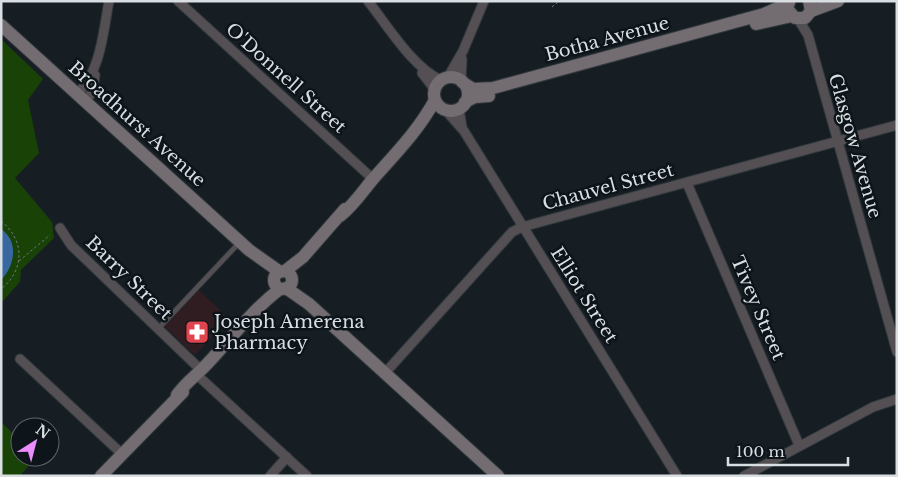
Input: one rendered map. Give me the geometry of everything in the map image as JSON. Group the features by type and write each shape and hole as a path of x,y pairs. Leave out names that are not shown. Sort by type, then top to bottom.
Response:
{"street":[{"path":"82,98 93,90 95,68 109,1"},
{"name":"O'Donnell Street","path":"178,1 372,180"},
{"path":"368,1 413,58 440,87 455,109 466,94 462,81 464,51"},
{"path":"101,476 178,395 192,384 199,372 340,216 358,200 372,180 420,127 440,87 464,51 484,1"},
{"name":"Botha Avenue","path":"420,127 475,97 492,96 545,78 702,35 803,13 838,1"},
{"path":"789,2 788,10 803,13"},
{"name":"Botha Avenue","path":"702,35 764,14 789,2"},
{"name":"Glasgow Avenue","path":"803,13 836,140 897,352"},
{"name":"Broadhurst Avenue","path":"1,25 498,476"},
{"name":"Botha Avenue","path":"440,87 462,81 473,88 483,89 545,78"},
{"name":"Elliot Street","path":"455,109 464,131 522,227 677,476"},
{"name":"Chauvel Street","path":"385,373 512,232 522,227 836,140 897,125"},
{"name":"Tivey Street","path":"687,182 799,445"},
{"name":"Barry Street","path":"60,228 71,245 307,476"},
{"path":"20,359 122,454"},
{"path":"744,476 873,407 897,392"},
{"path":"873,407 897,399"},
{"path":"270,476 287,458"}],"lane":[{"path":"158,329 245,246"}],"path":[{"path":"552,7 558,1"},
{"path":"1,221 17,238 18,262 12,279 1,289"},
{"path":"18,262 50,235"}],"shaded area":[{"path":"199,290 229,319 195,355 164,326"}],"green space":[{"path":"1,39 43,79 28,100 39,153 15,178 52,222 54,238 21,270 20,282 1,303"},
{"path":"1,422 10,431 10,467 28,467 20,476 1,476"}],"water":[{"path":"1,229 11,240 13,254 9,268 1,280"}],"place":[{"name":"Joseph Amerena Pharmacy","path":"197,332"}]}
